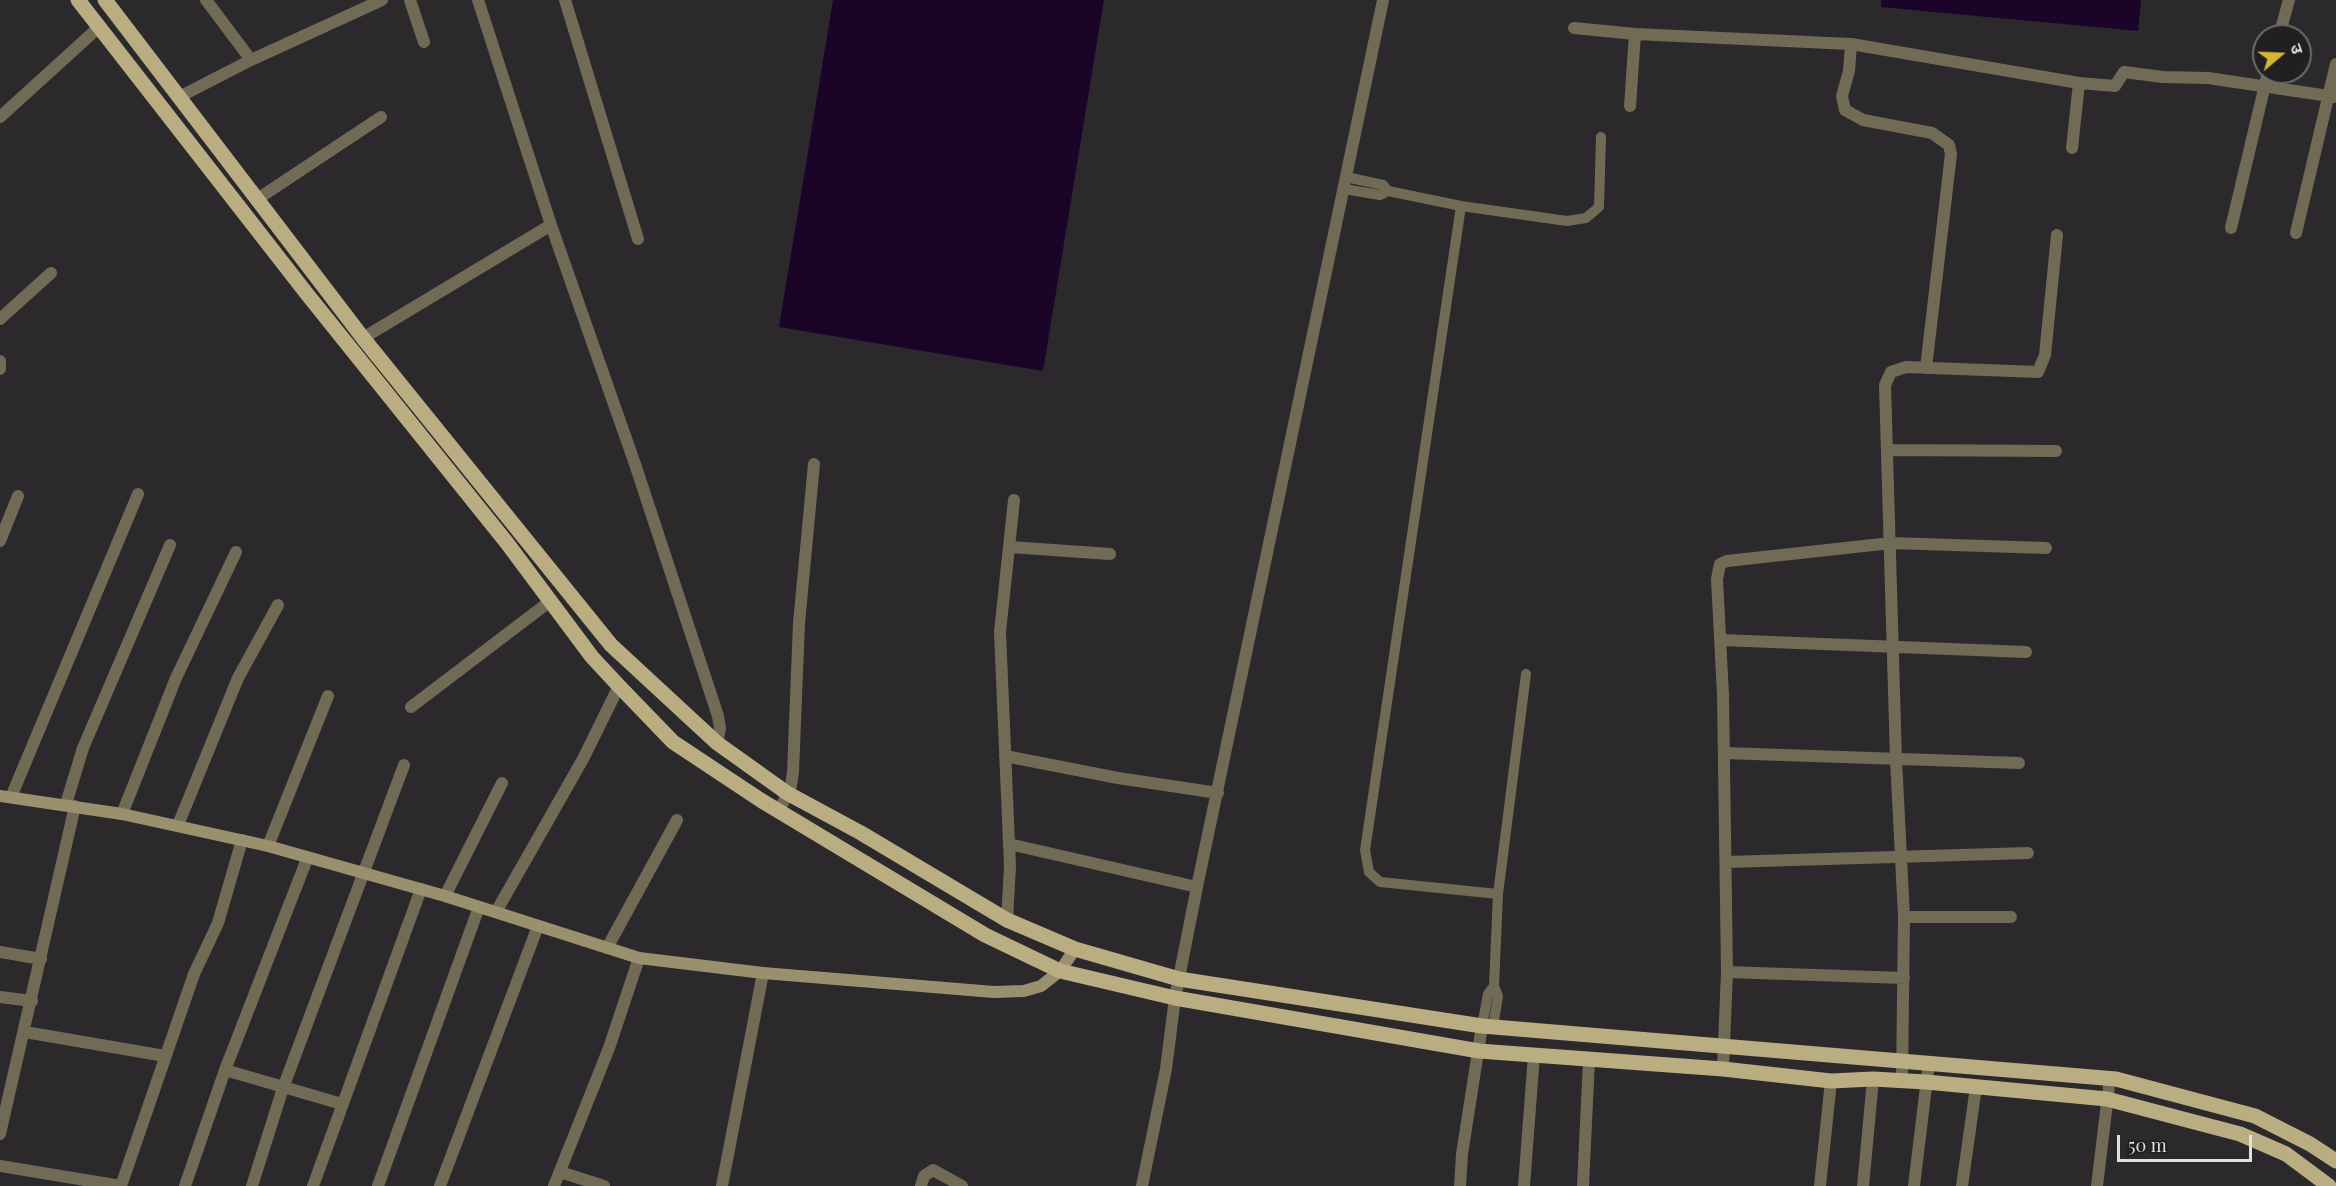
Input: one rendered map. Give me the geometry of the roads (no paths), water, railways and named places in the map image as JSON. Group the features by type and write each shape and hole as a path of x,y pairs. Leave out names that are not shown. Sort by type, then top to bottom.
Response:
{"main road":[{"path":"78,0 410,424 507,543 592,657 673,742 779,811 985,935 1060,971 1175,998 1479,1051 1723,1069 1831,1081 1873,1079 1926,1082 2107,1099 2240,1134 2286,1154 2329,1186"},
{"path":"105,0 181,96 256,200 363,338 611,645 717,743 787,793 861,833 1007,920 1075,949 1179,979 1488,1027 2110,1078 2255,1116 2310,1144 2336,1161"},
{"path":"410,424 423,413"},
{"path":"6,796 122,814 268,846 307,859 445,896 639,958 763,973 1024,992 1041,986 1060,971 1075,949"},
{"path":"1266,1014 1269,993"}],"street":[{"path":"206,0 251,60"},
{"path":"181,96 251,60 382,0"},
{"path":"410,0 424,42"},
{"path":"478,0 551,225 635,464 718,716 720,728 717,743"},
{"path":"565,0 638,239"},
{"path":"1142,1186 1166,1069 1175,998 1197,886 1383,0"},
{"path":"2282,24 2289,0"},
{"path":"0,117 98,28"},
{"path":"1574,28 1635,34 1851,44 2079,83 2115,86 2124,72 2163,77 2208,78 2332,96"},
{"path":"1630,106 1635,34"},
{"path":"1851,44 1849,71 1842,96 1845,110 1863,120 1932,133 1948,145 1951,154 1926,368"},
{"path":"2296,233 2332,96 2336,64"},
{"path":"2072,148 2079,83"},
{"path":"2231,228 2264,86"},
{"path":"256,200 381,117"},
{"path":"363,338 551,225"},
{"path":"1902,1081 1904,917 1896,759 1886,385 1888,377 1896,369 2038,372 2044,361 2057,236"},
{"path":"0,319 51,273"},
{"path":"0,361 0,369"},
{"path":"1888,450 2056,452"},
{"path":"779,811 793,772 799,623 814,464"},
{"path":"6,796 138,494"},
{"path":"0,541 18,496"},
{"path":"1007,920 1010,884 1000,632 1014,500"},
{"path":"1723,1069 1726,1045 1727,972 1724,753 1717,579 1720,564 1727,561 1892,543 2046,548"},
{"path":"0,1134 2,1117 32,1001 83,748 170,545"},
{"path":"1010,547 1110,554"},
{"path":"122,814 189,649 236,552"},
{"path":"411,707 549,602"},
{"path":"178,825 238,678 278,605"},
{"path":"1721,640 2026,652"},
{"path":"496,912 583,759 619,686"},
{"path":"268,846 328,696"},
{"path":"1724,753 2019,763"},
{"path":"1005,756 1118,778 1218,793"},
{"path":"252,1186 283,1088 404,765"},
{"path":"445,896 502,783"},
{"path":"607,948 677,820"},
{"path":"0,1166 121,1186 194,974 218,922 242,840"},
{"path":"1009,844 1197,886"},
{"path":"1726,862 2028,853"},
{"path":"185,1186 225,1070 307,859"},
{"path":"313,1186 421,889"},
{"path":"378,1186 479,907"},
{"path":"1904,917 2011,917"},
{"path":"440,1186 538,926"},
{"path":"0,952 41,959"},
{"path":"554,1186 609,1048 639,958"},
{"path":"1727,972 1904,978"},
{"path":"722,1186 763,973"},
{"path":"0,997 32,1001"},
{"path":"1460,1186 1461,1154 1479,1051 1488,1027"},
{"path":"25,1032 165,1056"},
{"path":"1524,1186 1534,1055"},
{"path":"1583,1186 1589,1060"},
{"path":"1914,1186 1929,1062"},
{"path":"225,1070 342,1104"},
{"path":"2097,1186 2110,1078"},
{"path":"1863,1186 1873,1079"},
{"path":"1820,1186 1831,1081"},
{"path":"1962,1186 1976,1087"},
{"path":"921,1186 924,1176 933,1170 962,1186"},
{"path":"560,1172 604,1186"}],"lane":[{"path":"1345,183 1383,185 1388,191 1461,206 1567,221 1586,218 1599,207 1601,137"},
{"path":"1461,206 1365,850 1369,872 1380,882 1498,894"},
{"path":"1488,1027 1488,994 1494,986 1498,894 1526,674"}]}
